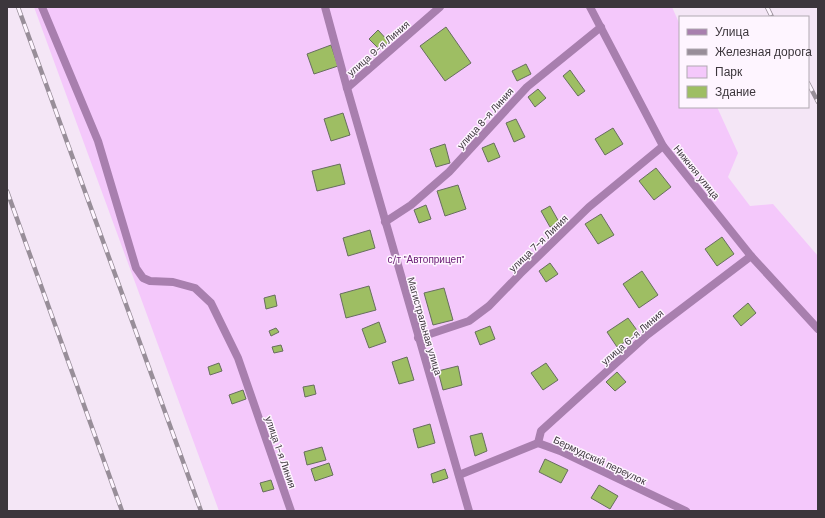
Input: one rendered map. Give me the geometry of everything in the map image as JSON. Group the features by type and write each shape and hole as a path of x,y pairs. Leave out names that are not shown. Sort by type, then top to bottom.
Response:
{"street":[{"name":"улица 1-я Линия","path":"42,7 98,141 136,268 143,278 150,281 173,282 195,288 211,303 238,358 292,511"},
{"name":"Магистральная улица","path":"325,7 418,338 460,475 469,511"},
{"name":"улица 9-я Линия","path":"347,88 440,7"},
{"name":"Нижняя улица","path":"590,7 663,146 751,256 818,329"},
{"name":"улица 8-я Линия","path":"385,222 411,205 449,172 527,87 601,27"},
{"name":"улица 7-я Линия","path":"418,338 469,321 489,306 589,206 663,146"},
{"name":"улица 6-я Линия","path":"538,443 541,431 647,335 751,256"},
{"name":"Бермудский переулок","path":"460,475 538,443 560,451 686,511"}],"green space":[{"name":"с/т \"Автоприцеп\"","path":"34,7 672,7 679,23 679,108 717,108 738,153 728,177 750,206 773,204 818,256 818,511 219,511"}],"building":[{"path":"446,27 471,63 445,81 420,46"},
{"path":"378,30 389,42 380,50 369,39"},
{"path":"331,45 338,66 314,74 307,54"},
{"path":"526,64 531,74 517,81 512,71"},
{"path":"570,70 585,91 578,96 563,76"},
{"path":"538,89 546,98 535,107 528,97"},
{"path":"343,113 350,135 331,141 324,119"},
{"path":"516,119 525,137 514,142 506,123"},
{"path":"613,128 623,144 605,155 595,139"},
{"path":"494,143 500,157 488,162 482,148"},
{"path":"445,144 450,163 436,167 430,149"},
{"path":"340,164 345,184 317,191 312,171"},
{"path":"656,168 671,187 654,200 639,181"},
{"path":"458,185 466,209 445,216 437,191"},
{"path":"426,205 431,219 419,223 414,210"},
{"path":"550,206 559,222 550,227 541,211"},
{"path":"601,214 614,235 598,244 585,224"},
{"path":"370,230 375,248 348,256 343,238"},
{"path":"722,237 734,254 717,266 705,249"},
{"path":"550,263 558,274 546,282 539,271"},
{"path":"642,271 658,295 639,308 623,284"},
{"path":"369,286 376,310 346,318 340,294"},
{"path":"444,288 453,320 433,325 424,293"},
{"path":"275,295 277,306 266,309 264,298"},
{"path":"748,303 756,313 741,326 733,316"},
{"path":"628,318 639,333 617,347 607,332"},
{"path":"379,322 386,342 369,348 362,329"},
{"path":"490,326 495,339 480,345 475,332"},
{"path":"276,328 279,332 271,336 269,331"},
{"path":"281,345 283,351 274,353 272,347"},
{"path":"407,357 414,380 399,384 392,362"},
{"path":"219,363 222,371 210,375 208,367"},
{"path":"546,363 558,380 543,390 531,373"},
{"path":"458,366 462,385 443,390 438,371"},
{"path":"617,372 626,382 615,391 606,382"},
{"path":"314,385 316,394 305,397 303,387"},
{"path":"243,390 246,399 232,404 229,395"},
{"path":"430,424 435,443 418,448 413,429"},
{"path":"482,433 487,451 475,456 470,436"},
{"path":"322,447 326,460 307,465 304,452"},
{"path":"545,459 568,470 561,483 539,472"},
{"path":"329,463 333,475 315,481 311,469"},
{"path":"445,469 448,478 433,483 431,474"},
{"path":"271,480 274,489 263,492 260,483"},
{"path":"599,485 618,496 610,509 591,498"}],"railway":[{"path":"18,7 201,511"},
{"path":"767,7 772,16"},
{"path":"809,85 818,102"},
{"path":"7,191 122,511"}]}
